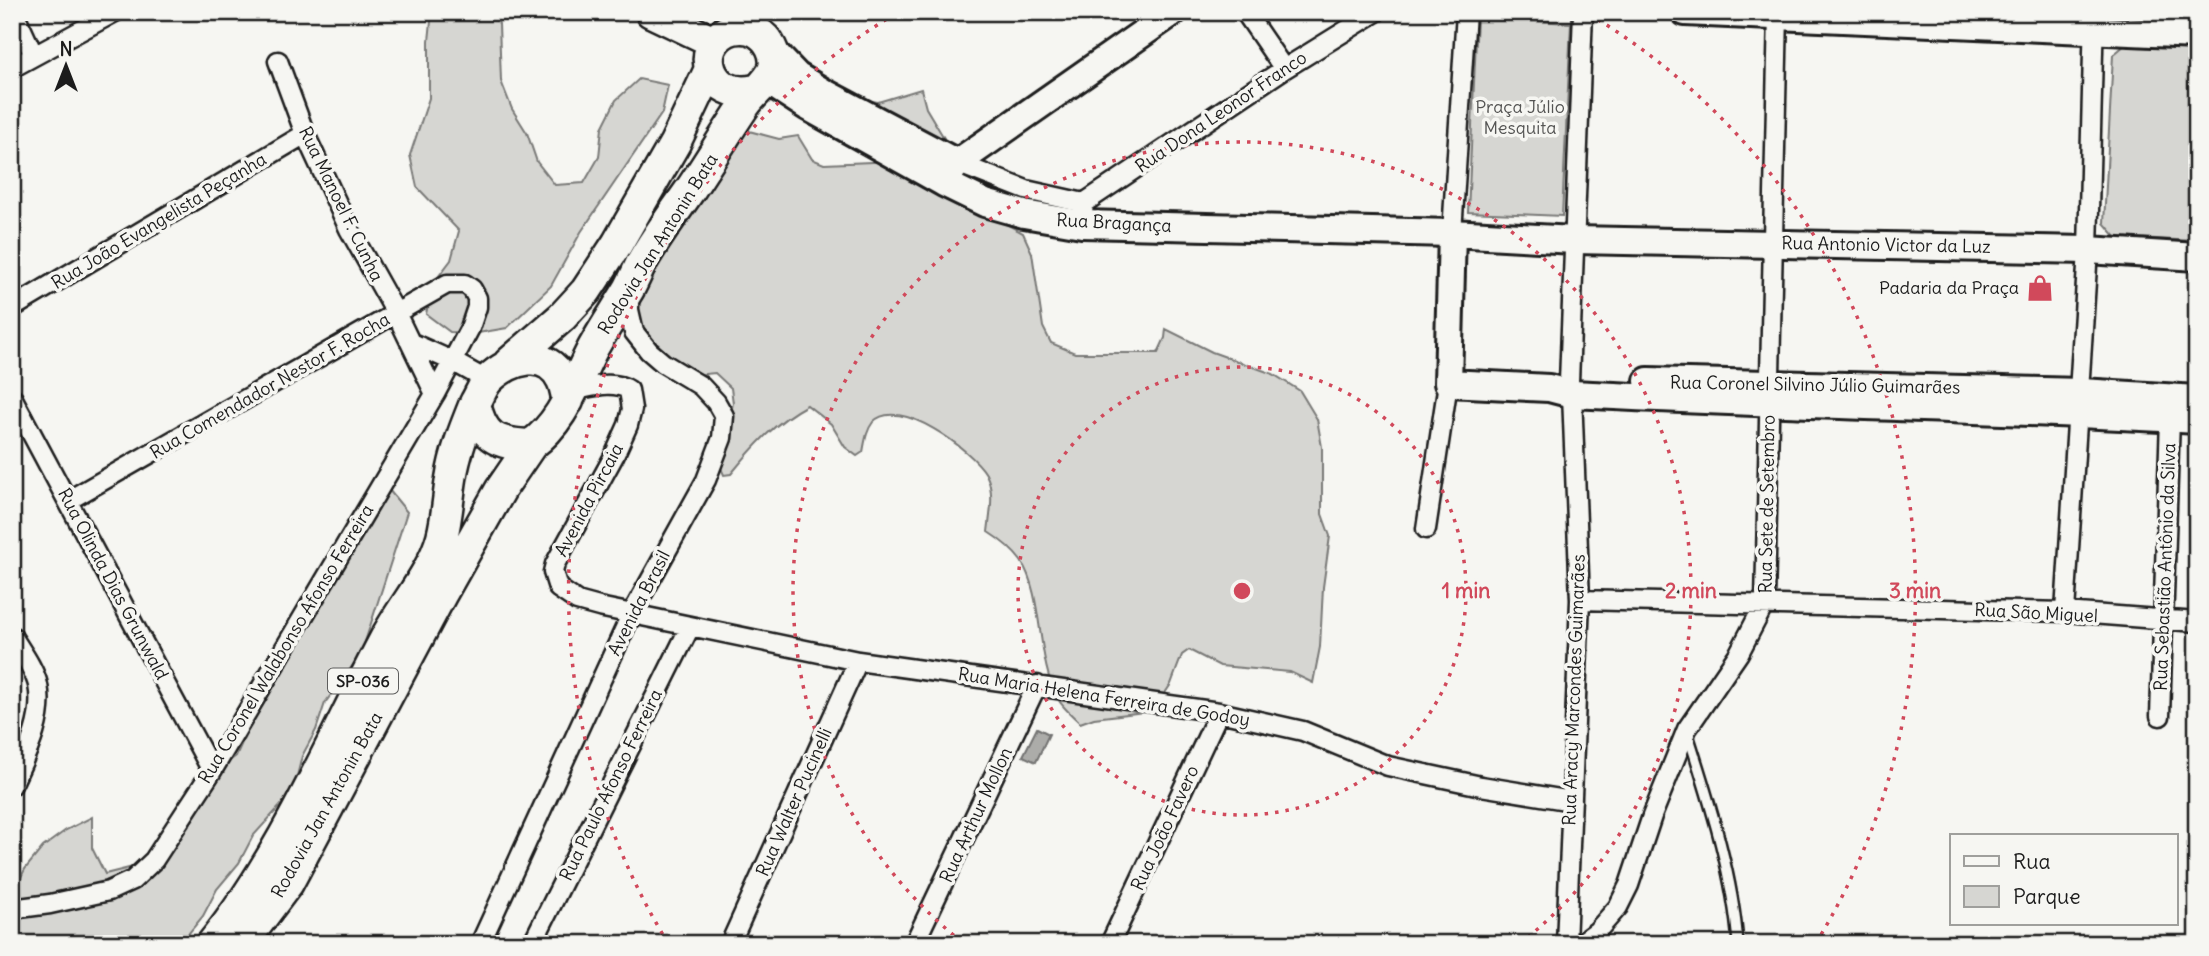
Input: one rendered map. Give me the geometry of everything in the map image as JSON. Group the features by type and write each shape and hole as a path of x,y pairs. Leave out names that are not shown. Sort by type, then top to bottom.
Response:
{"main road":[{"path":"651,12 712,55"},
{"path":"761,85 741,93 727,90 716,81 712,55 726,31 749,20 773,51"},
{"name":"SP-036","path":"761,85 774,66 773,51"},
{"name":"Rodovia Jan Antonin Bata","path":"212,944 273,855 387,635 427,571 442,538 460,441 490,383 562,317 586,291 617,244 675,143 712,55"},
{"name":"Rodovia Jan Antonin Bata","path":"571,396 593,349 643,261 761,85"},
{"path":"531,445 503,442 482,427 490,383 526,358 536,359 550,364 571,396"},
{"name":"SP-036","path":"531,445 545,435 571,396"},
{"name":"Rodovia Jan Antonin Bata","path":"242,944 288,883 442,593 501,489 531,445"}],"street":[{"path":"14,12 34,56"},
{"path":"12,68 115,12"},
{"path":"950,173 1173,12"},
{"path":"1245,12 1284,69"},
{"name":"Rua Dona Leonor Franco","path":"1083,213 1284,69 1376,12"},
{"path":"1426,528 1448,383 1452,233 1466,12"},
{"path":"1452,233 1574,240 1583,12"},
{"path":"1685,12 2094,22 2197,35"},
{"name":"Rua Sete de Setembro","path":"1579,944 1597,931 1618,907 1629,885 1652,816 1687,729 1739,653 1765,603 1778,15"},
{"path":"2066,612 2088,250 2094,22"},
{"name":"Rua Bragança","path":"773,51 797,76 950,173 985,203 1024,214 1083,213 1452,233"},
{"name":"Rua Manoel F. Cunha","path":"278,61 305,134 349,229 396,313 435,394"},
{"name":"Rua Bragança","path":"761,85 950,173"},
{"name":"Rua João Evangelista Peçanha","path":"12,308 305,134"},
{"name":"Rua Antonio Victor da Luz","path":"1574,240 2088,250 2197,257"},
{"name":"Rua Aracy Marcondes Guimarães","path":"1566,944 1580,600 1564,388 1574,240"},
{"name":"Rua Comendador Nestor F. Rocha","path":"69,500 447,284 465,284 472,289"},
{"name":"Avenida Brasil","path":"480,944 631,615 706,480 722,438 724,416 716,402 701,386 663,363 634,332 629,288"},
{"name":"Rua Coronel Walabonso Afonso Ferreira","path":"12,909 108,891 133,880 154,860 212,772 435,394 470,328 477,307 477,298 472,289"},
{"path":"412,344 452,360 490,383"},
{"name":"Rua Coronel Silvino Júlio Guimarães","path":"1448,383 2080,403"},
{"name":"Avenida Pircaia","path":"571,396 605,385 623,386 629,390 632,409 614,456 555,564 555,583 577,601 631,615"},
{"name":"Rua Olinda Dias Grunwald","path":"12,397 212,772"},
{"path":"2080,403 2197,398"},
{"path":"2080,403 2169,419 2197,420"},
{"name":"Rua Sebastião Antônio da Silva","path":"2160,716 2169,419"},
{"name":"Rua São Miguel","path":"1580,600 2066,612 2197,622"},
{"name":"Rua Maria Helena Ferreira de Godoy","path":"631,615 858,661 1219,712 1303,731 1388,766 1481,786 1572,801"},
{"name":"Rua Paulo Afonso Ferreira","path":"532,944 690,627"},
{"path":"12,636 37,684 39,705 36,724 20,746 12,785"},
{"name":"Rua Walter Pucinelli","path":"730,944 858,661"},
{"name":"Rua Arthur Mollon","path":"914,944 1037,685"},
{"name":"Rua João Favero","path":"1110,944 1219,712"}],"lane":[{"path":"1687,729 1714,817 1737,924 1738,944"}],"green space":[{"path":"432,12 494,12 499,24 501,81 512,109 527,133 537,162 555,185 584,183 599,157 602,128 616,100 639,79 668,85 662,113 581,232 551,286 507,328 478,333 450,332 426,314 432,285 451,260 459,231 417,187 410,155 429,98"},
{"name":"Praça Júlio Mesquita","path":"1477,18 1571,23 1562,216 1468,212"},
{"path":"2125,45 2197,50 2197,241 2116,237 2104,223 2113,55"},
{"path":"921,89 926,108 944,138 932,174 933,184 1023,233 1032,253 1043,327 1051,343 1075,353 1158,353 1166,329 1212,352 1273,374 1300,391 1317,419 1322,447 1322,514 1330,536 1323,587 1320,647 1313,683 1290,672 1220,666 1189,650 1182,655 1171,684 1153,711 1094,718 1080,723 1065,709 1051,683 1033,592 1021,561 988,532 991,495 986,474 951,440 916,420 899,415 884,415 873,422 867,433 863,452 857,456 845,447 831,424 807,405 775,427 731,474 724,475 720,466 733,403 731,388 715,373 695,375 686,371 637,325 634,294 745,130 779,139 798,136 812,159 824,164 895,161 835,95 878,102"},
{"path":"389,490 407,512 361,654 325,703 316,730 302,756 293,792 253,836 239,863 217,889 203,916 180,944 12,944 12,895 25,869 43,847 66,830 92,817 92,848 105,874 137,866 213,773 236,756 276,667 363,503"}],"shaded area":[{"path":"1037,728 1049,734 1036,762 1023,756"}],"place":[{"name":"Padaria da Praça","path":"2040,288"}]}
